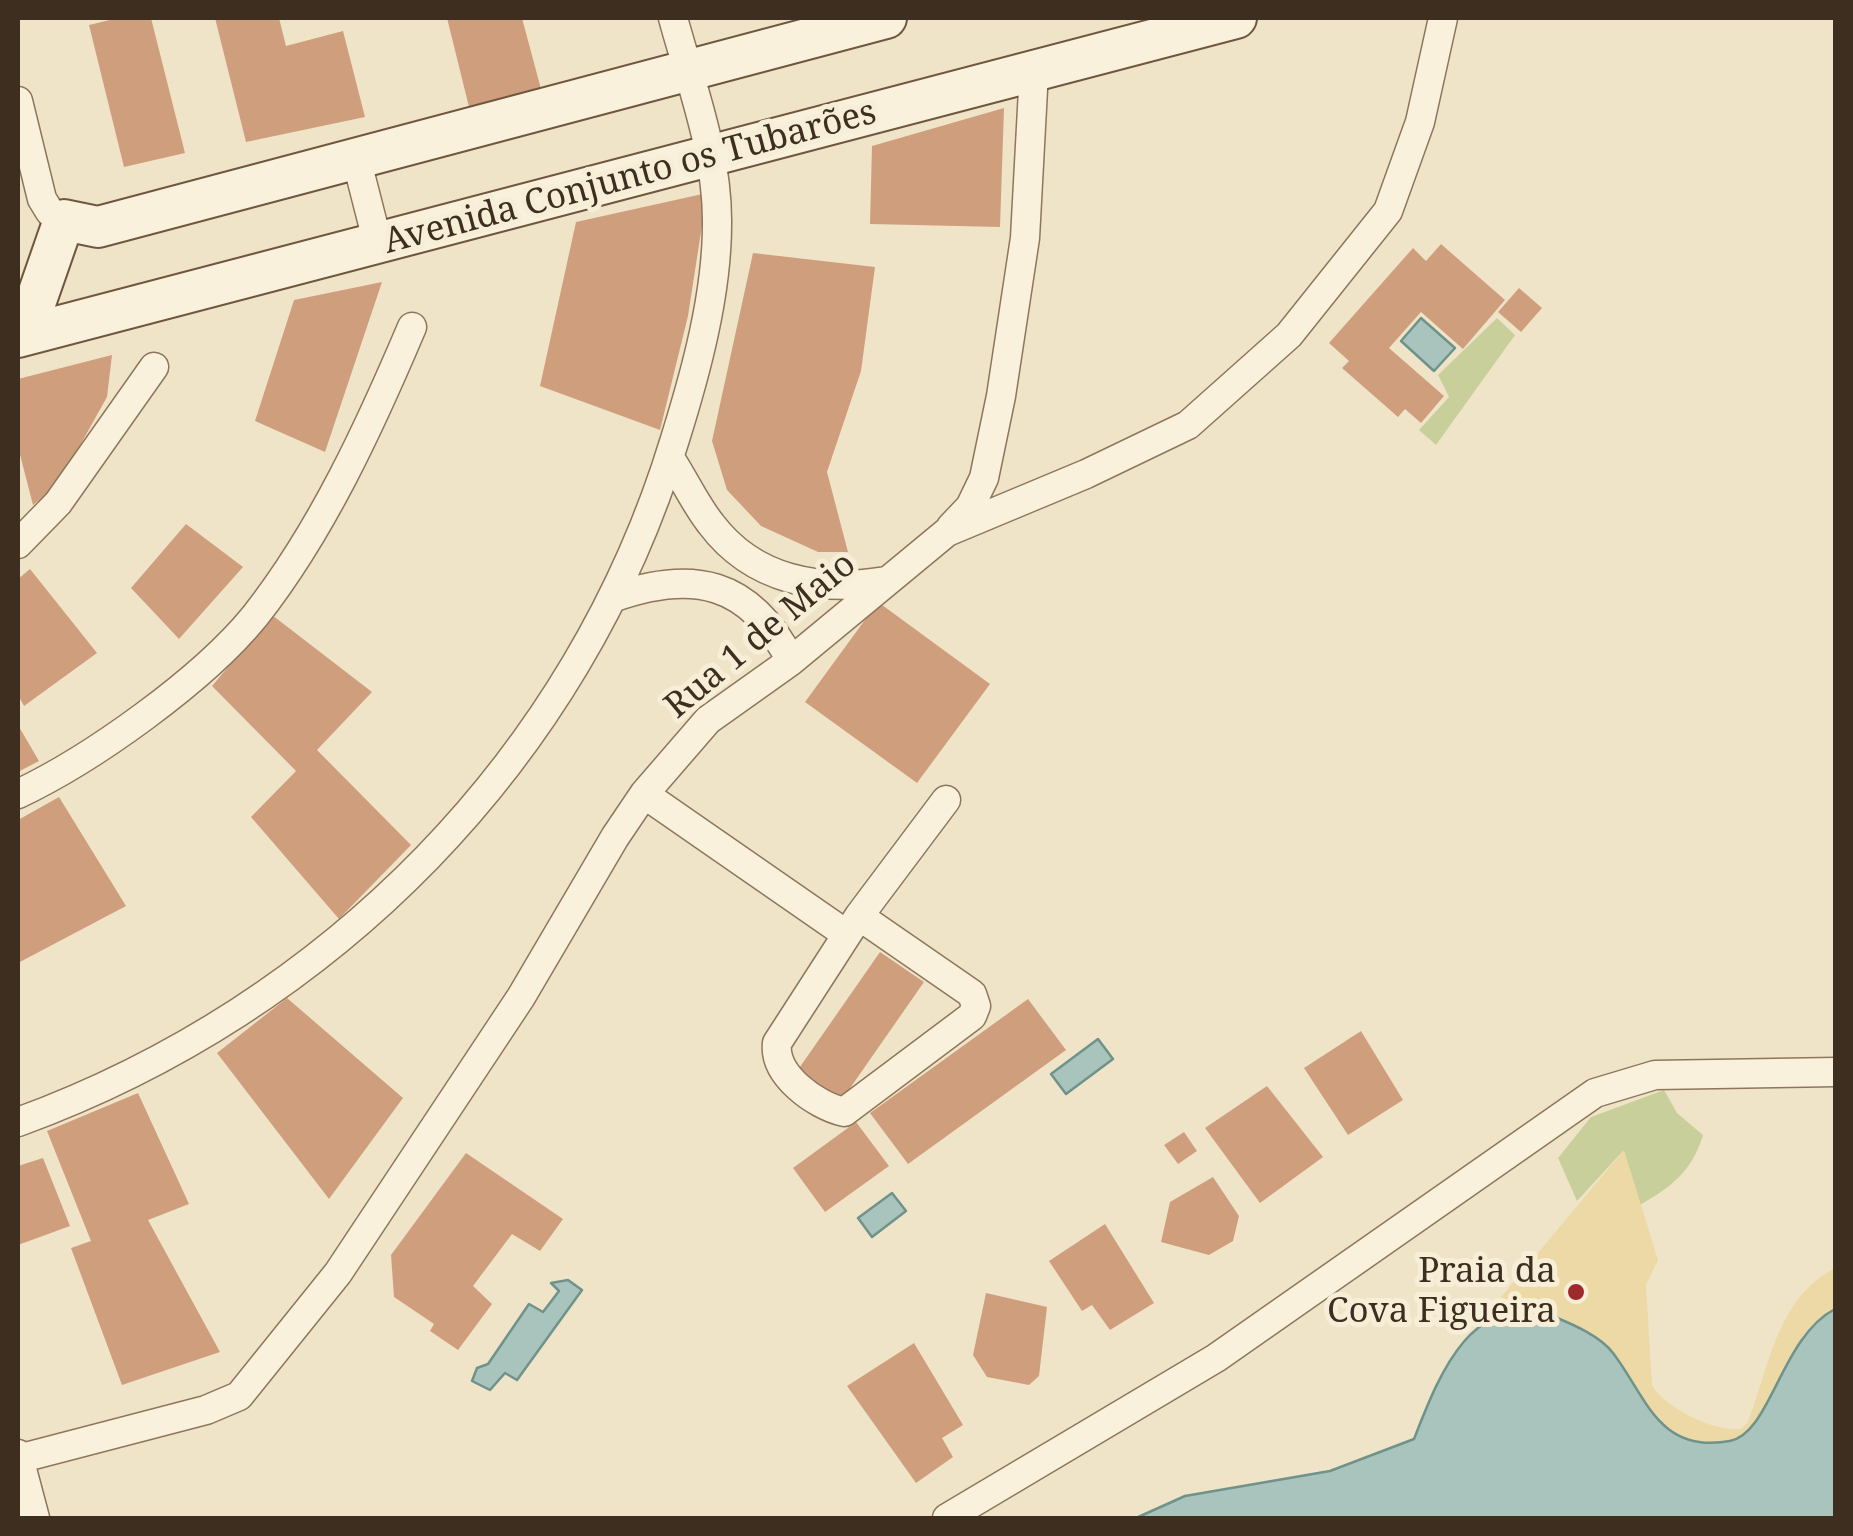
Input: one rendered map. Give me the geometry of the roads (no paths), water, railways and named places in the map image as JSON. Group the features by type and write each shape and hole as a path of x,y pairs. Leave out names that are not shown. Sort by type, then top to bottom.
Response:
{"street":[{"path":"18,1122 116,1082 229,1021 320,956 382,904 439,848 512,761 574,668 612,598 670,458 695,366 712,272 718,224 711,158 673,18"},
{"path":"18,101 42,199 50,212 64,220 98,226 886,18"},
{"name":"Avenida Conjunto os Tubarões","path":"21,336 1034,71 1165,26 1236,18"},
{"name":"Rua 1 de Maio","path":"18,1457 206,1410 239,1396 338,1273 521,997 644,794 708,720 791,661 947,532 1086,474 1188,425 1288,335 1388,211 1420,122 1443,18"},
{"path":"947,532 970,506 984,478 1002,396 1026,238 1034,71"},
{"path":"356,158 378,244"},
{"name":"Avenida Conjunto os Tubarões","path":"21,336 64,220"},
{"path":"18,794 45,781 156,709 254,617 321,514 376,412 412,328"},
{"path":"18,544 58,503 154,367"},
{"path":"670,458 711,524 738,552 772,573 810,585 849,587 888,580"},
{"path":"612,598 647,585 707,584 734,595 758,612 791,661"},
{"path":"644,794 853,925 972,994 976,1006 972,1016 844,1112 830,1108 783,1072 775,1058 777,1043 853,925 946,800"},
{"path":"947,1518 1216,1358 1595,1092 1655,1075 1836,1072"},
{"path":"18,1457 35,1518"}],"water":[{"path":"1421,318 1455,348 1434,371 1401,341"},
{"path":"1098,1039 1113,1059 1066,1094 1051,1074"},
{"path":"892,1193 906,1211 872,1237 858,1218"},
{"path":"568,1280 582,1290 517,1380 505,1373 490,1390 472,1381 477,1368 488,1364 529,1304 543,1312 559,1291 551,1283"},
{"path":"1835,1309 1835,1518 1136,1518 1185,1496 1330,1471 1414,1439 1434,1390 1462,1344 1480,1326 1501,1315 1526,1311 1555,1317 1601,1341 1670,1430 1686,1439 1706,1443 1730,1441 1756,1421 1802,1340"}],"place":[{"name":"Praia da Cova Figueira","path":"1576,1292"}]}
